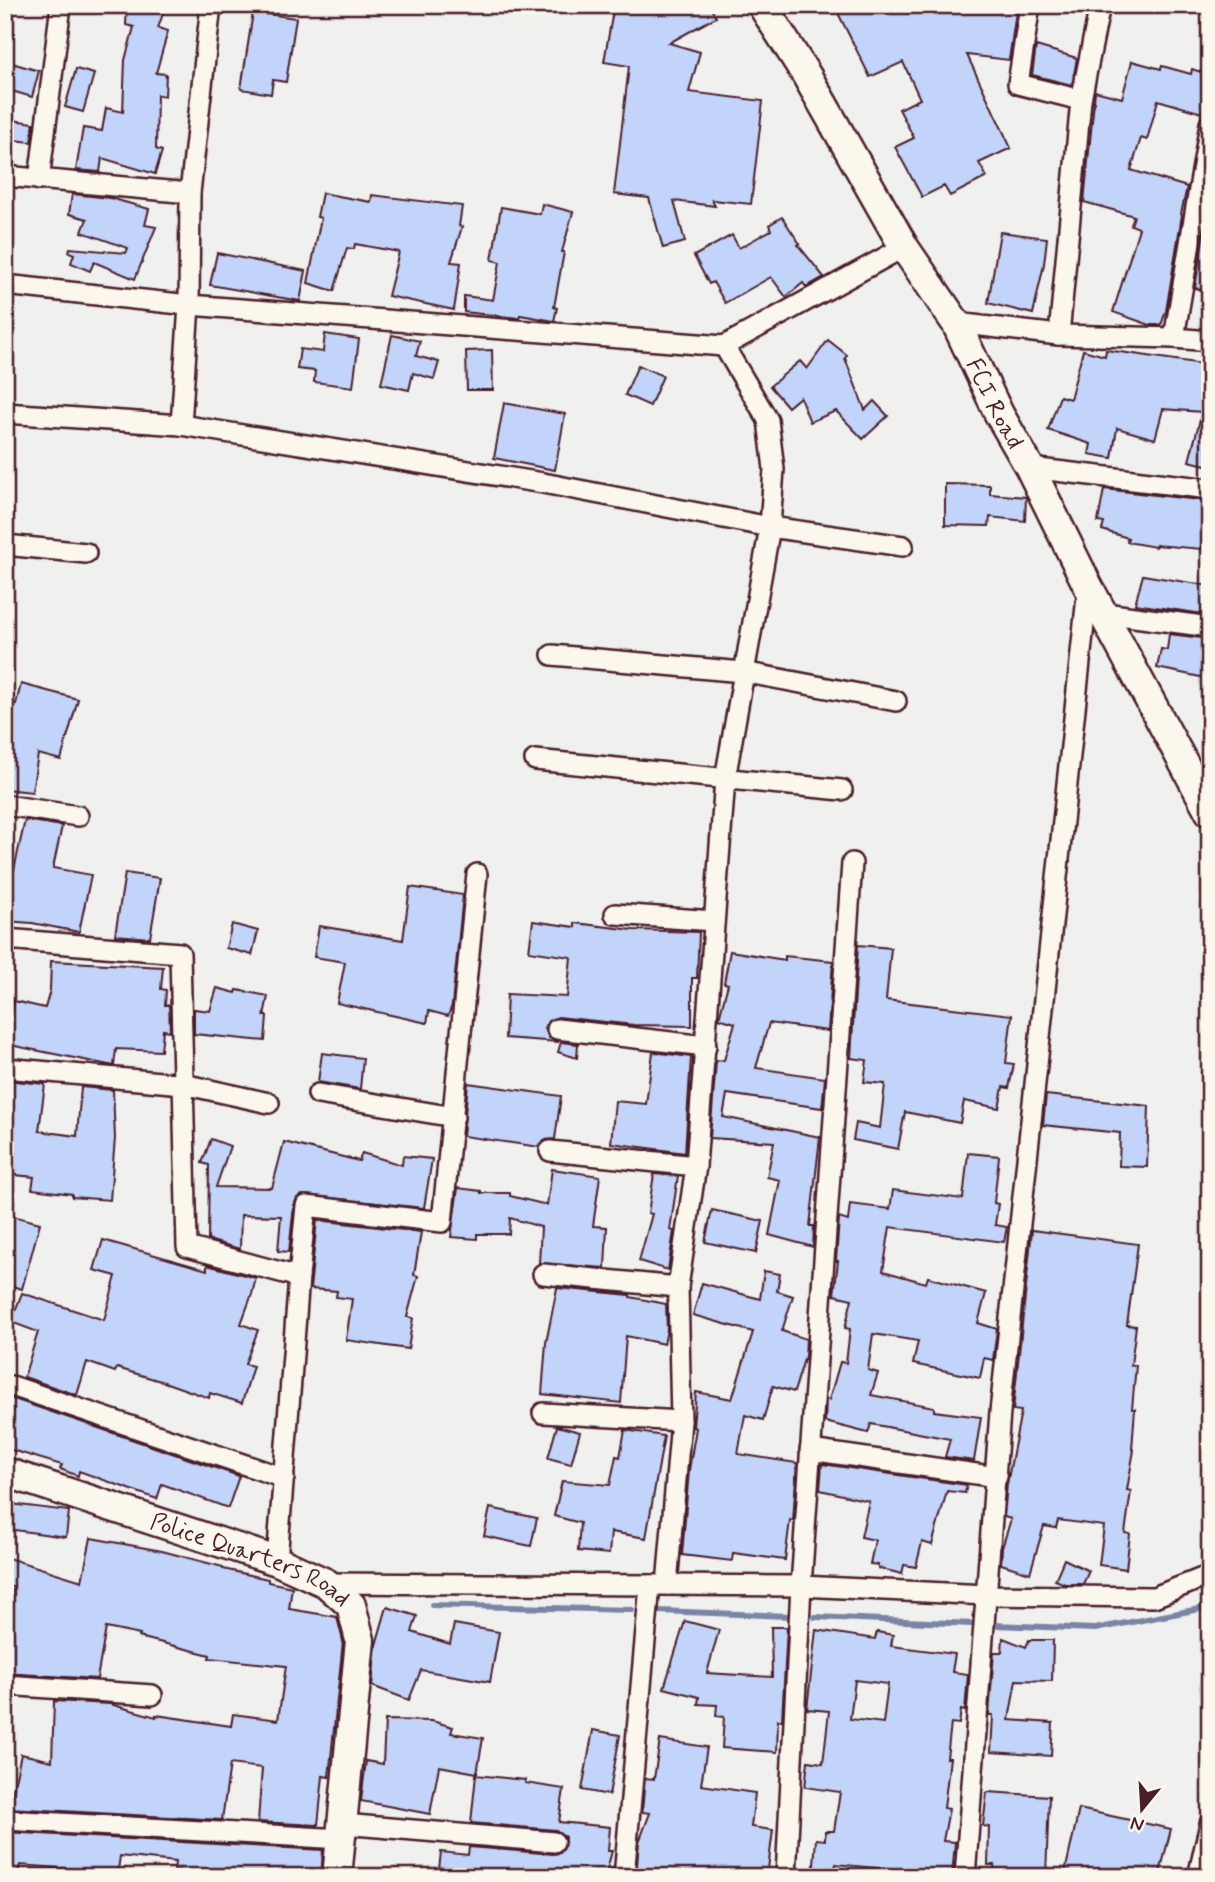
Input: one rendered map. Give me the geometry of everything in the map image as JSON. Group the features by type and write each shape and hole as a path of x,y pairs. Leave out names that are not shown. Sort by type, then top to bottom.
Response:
{"street":[{"path":"39,180 61,5"},
{"path":"181,425 189,305 190,193 211,5"},
{"name":"FCI Road","path":"762,5 807,76 904,247 956,323 999,414 1030,468 1088,586 1210,812"},
{"path":"1030,5 1018,84 1081,100"},
{"path":"1059,335 1081,100 1100,5"},
{"path":"1174,338 1210,124"},
{"path":"5,176 190,193"},
{"path":"5,285 189,305 724,345 904,247"},
{"path":"956,323 1059,335 1210,341"},
{"path":"624,1877 681,1421 678,1286 695,1166 725,779 770,527 774,469 768,420 724,345"},
{"path":"5,413 181,425 543,483 770,527 903,546"},
{"path":"1030,468 1210,489"},
{"path":"5,545 86,553"},
{"path":"965,1877 1000,1412 1088,586"},
{"path":"1104,613 1210,627"},
{"path":"552,655 743,672 896,701"},
{"path":"535,760 842,790"},
{"path":"5,805 78,816"},
{"path":"786,1877 801,1586 852,863"},
{"path":"277,1561 306,1206 442,1222 477,874"},
{"path":"615,914 714,921"},
{"path":"5,939 180,953 187,1247 299,1277"},
{"path":"557,1029 706,1046"},
{"path":"5,1068 183,1084 269,1103"},
{"path":"318,1094 454,1117"},
{"path":"550,1151 695,1166"},
{"path":"542,1274 678,1286"},
{"path":"12,1387 284,1478"},
{"path":"543,1413 681,1421"},
{"path":"810,1450 997,1478"},
{"name":"Police Quarters Road","path":"5,1472 277,1561 326,1583 351,1605 360,1640 337,1877"},
{"path":"326,1583 801,1586 987,1595 1154,1597 1210,1575"},
{"path":"5,1685 152,1695"},
{"path":"5,1820 554,1842"},
{"path":"1198,1877 1210,1824"}],"building":[{"path":"127,5 166,5 158,28 168,31 156,73 166,74 165,96 157,95 156,149 162,151 155,174 102,158 100,172 76,170 83,128 102,131 106,108 123,112 125,60 134,27 126,25"},
{"path":"614,5 709,5 716,17 669,43 700,52 689,92 763,101 751,204 712,200 715,206 674,201 685,242 663,248 649,198 614,194 629,66 604,62"},
{"path":"834,5 1017,5 1009,60 967,55 1011,148 979,163 987,177 950,196 944,186 922,197 895,147 914,138 899,109 920,99 903,62 870,77"},
{"path":"253,12 296,18 286,82 273,80 271,94 241,89"},
{"path":"1036,46 1077,58 1072,85 1032,75"},
{"path":"5,61 39,71 32,97 5,89"},
{"path":"1132,61 1161,69 1162,66 1191,74 1192,69 1210,75 1210,89 1202,113 1158,100 1147,140 1141,138 1131,170 1187,187 1166,311 1161,325 1150,325 1113,312 1139,228 1131,225 1134,216 1084,202 1095,91 1122,98"},
{"path":"76,69 94,74 83,112 65,107"},
{"path":"5,119 34,123 31,142 5,139"},
{"path":"322,193 371,202 372,195 462,206 459,226 462,227 451,262 461,263 454,310 388,296 399,252 355,244 354,249 347,248 334,291 308,283 321,218 317,217"},
{"path":"72,194 110,198 149,209 145,225 156,227 135,279 94,262 90,271 71,263 74,254 69,252 70,248 126,253 128,248 82,232 87,219 69,214"},
{"path":"542,204 573,212 562,252 554,321 520,315 519,318 464,312 464,296 493,300 500,262 492,260 501,207 540,214"},
{"path":"782,217 800,244 798,245 824,277 806,287 803,283 786,297 771,277 725,303 713,282 709,284 694,256 732,235 739,248 771,230 769,225"},
{"path":"1206,220 1210,221 1210,292 1195,288"},
{"path":"1000,232 1047,238 1033,314 988,303"},
{"path":"217,253 306,271 300,301 210,285"},
{"path":"325,334 359,339 353,387 314,382 315,371 297,369 300,349 323,352"},
{"path":"392,335 420,341 416,356 439,362 434,379 413,373 409,390 381,384"},
{"path":"828,340 847,355 845,358 865,410 874,401 888,416 863,439 836,411 810,422 800,397 788,407 770,386 800,361 807,369"},
{"path":"492,350 493,390 467,390 466,351"},
{"path":"1083,350 1105,356 1106,350 1210,365 1210,466 1189,461 1202,412 1163,409 1155,439 1117,428 1112,458 1089,454 1091,444 1048,430 1060,396 1070,399"},
{"path":"638,365 663,376 650,406 625,395"},
{"path":"504,403 565,414 555,470 494,458"},
{"path":"945,484 990,485 990,494 1026,497 1025,521 990,517 989,526 945,525"},
{"path":"1104,489 1207,501 1202,549 1155,547 1127,542 1128,538 1102,530 1104,523 1098,522"},
{"path":"1143,575 1210,586 1210,615 1135,604"},
{"path":"1169,634 1210,639 1210,679 1157,668 1161,649 1167,650"},
{"path":"21,684 78,699 61,760 38,754 32,792 5,789 5,701 16,704"},
{"path":"25,820 62,826 53,868 91,875 79,932 5,921 5,870 14,870"},
{"path":"125,873 160,878 150,938 115,935"},
{"path":"410,887 463,895 452,1005 448,1016 429,1011 427,1023 337,1003 345,962 314,957 319,926 403,940"},
{"path":"533,921 575,927 575,923 633,930 699,932 697,978 692,978 692,1026 634,1025 558,1017 548,1021 545,1028 549,1038 559,1042 505,1038 507,994 567,997 571,957 529,951"},
{"path":"232,924 258,931 252,955 226,948"},
{"path":"858,945 891,948 886,1000 1012,1015 1006,1063 1014,1064 1009,1088 1003,1087 999,1108 964,1101 960,1123 905,1112 898,1149 853,1140 856,1123 880,1128 885,1084 864,1082 867,1060 851,1058"},
{"path":"730,951 785,960 785,956 833,961 828,1031 769,1023 756,1068 825,1078 822,1108 727,1094 723,1117 820,1137 810,1226 814,1226 813,1247 769,1235 780,1180 767,1177 774,1142 710,1138 716,1061 724,1060 735,1023 719,1018 728,984 724,983"},
{"path":"51,961 163,967 161,989 166,990 165,1005 169,1005 170,1031 163,1030 161,1051 116,1049 114,1066 5,1044 14,1001 45,1008 50,990"},
{"path":"217,988 268,996 264,1016 267,1016 265,1041 194,1034 194,1009 210,1011"},
{"path":"561,1042 578,1044 577,1058 558,1052"},
{"path":"653,1052 691,1057 685,1153 611,1143 615,1101 646,1104"},
{"path":"322,1053 363,1058 360,1089 318,1082"},
{"path":"5,1080 45,1084 39,1131 77,1136 81,1087 113,1090 115,1138 110,1200 72,1197 72,1194 32,1189 34,1177 5,1174"},
{"path":"468,1083 561,1096 555,1139 544,1140 539,1147 463,1136"},
{"path":"1046,1095 1149,1106 1147,1167 1119,1166 1120,1133 1043,1125"},
{"path":"211,1139 230,1146 216,1187 272,1188 284,1142 359,1161 362,1153 402,1165 403,1156 432,1159 424,1208 302,1195 294,1205 289,1252 278,1251 281,1216 241,1215 240,1249 208,1240 209,1165 202,1163"},
{"path":"968,1153 999,1156 994,1203 998,1204 995,1225 1007,1227 1004,1242 890,1227 883,1271 926,1283 928,1277 986,1293 978,1323 997,1329 993,1360 984,1358 980,1378 913,1364 918,1341 873,1334 868,1370 878,1373 871,1395 934,1407 934,1411 981,1417 974,1461 945,1457 950,1439 871,1424 868,1433 825,1422 826,1399 829,1400 840,1362 846,1363 850,1329 845,1328 852,1299 834,1295 839,1218 848,1221 850,1204 890,1209 893,1190 963,1199"},
{"path":"552,1169 600,1176 593,1226 607,1227 605,1268 539,1263 541,1227 510,1218 509,1234 477,1234 477,1239 451,1237 458,1188 481,1193 510,1193 510,1196 547,1205"},
{"path":"654,1174 678,1176 670,1230 674,1231 668,1270 639,1261 652,1214 648,1213"},
{"path":"712,1210 763,1221 756,1253 705,1242"},
{"path":"5,1214 40,1223 22,1289 5,1284"},
{"path":"317,1220 421,1232 414,1275 418,1276 407,1317 413,1318 408,1349 346,1340 352,1299 336,1297 337,1291 310,1289"},
{"path":"1032,1230 1138,1244 1127,1325 1136,1326 1131,1365 1136,1365 1132,1409 1135,1409 1134,1450 1127,1490 1131,1491 1125,1533 1130,1534 1126,1569 1099,1565 1104,1526 1058,1520 1056,1528 1044,1526 1030,1573 1001,1564 1002,1548 1011,1519 1004,1517 1007,1484 1021,1411 1013,1410"},
{"path":"103,1240 207,1270 207,1265 256,1278 241,1324 258,1330 245,1364 253,1366 242,1403 210,1393 209,1398 117,1368 115,1372 87,1362 77,1395 24,1377 38,1332 11,1322 22,1293 104,1320 116,1276 94,1270"},
{"path":"764,1271 780,1274 777,1291 793,1296 782,1331 806,1339 805,1356 794,1392 773,1386 763,1420 745,1415 738,1454 797,1463 793,1521 790,1520 785,1560 733,1553 732,1561 682,1555 689,1470 696,1428 693,1427 696,1392 732,1399 753,1332 693,1315 702,1283 760,1299"},
{"path":"557,1288 630,1295 666,1304 667,1330 664,1344 626,1336 621,1403 542,1394 546,1343"},
{"path":"5,1396 239,1476 228,1508 162,1484 157,1499 79,1471 78,1476 60,1469 62,1465 5,1448"},
{"path":"557,1426 580,1432 571,1464 548,1458"},
{"path":"625,1430 664,1436 646,1538 611,1532 609,1554 578,1551 580,1523 554,1516 562,1481 610,1485 616,1456 620,1457"},
{"path":"822,1464 967,1485 965,1493 947,1491 932,1545 922,1542 916,1567 904,1565 902,1574 870,1564 875,1540 861,1537 869,1501 820,1490"},
{"path":"11,1504 69,1511 66,1537 7,1529"},
{"path":"490,1508 537,1518 531,1546 484,1536"},
{"path":"91,1538 162,1551 268,1579 268,1582 292,1587 289,1609 337,1617 343,1641 329,1777 323,1776 318,1825 258,1822 262,1768 230,1764 222,1820 9,1808 21,1754 52,1761 54,1701 110,1704 156,1717 231,1726 233,1714 278,1720 286,1666 209,1658 210,1655 106,1628 97,1679 5,1673 5,1623 9,1624 13,1587 5,1586 5,1557 82,1581"},
{"path":"1064,1559 1089,1571 1083,1584 1065,1584 1055,1580"},
{"path":"387,1607 417,1616 412,1632 450,1644 454,1624 499,1632 490,1682 421,1670 409,1700 372,1686 376,1645"},
{"path":"685,1621 719,1630 707,1673 772,1677 771,1627 787,1627 782,1720 778,1720 777,1752 722,1748 724,1717 716,1716 717,1705 698,1704 699,1697 664,1688"},
{"path":"816,1630 875,1639 877,1632 893,1635 891,1646 955,1654 952,1672 968,1674 965,1711 961,1710 959,1724 951,1723 947,1758 950,1758 944,1808 949,1809 943,1841 955,1842 952,1877 904,1877 906,1871 836,1864 833,1877 813,1877 816,1839 825,1840 825,1831 834,1831 840,1792 805,1787 808,1761 823,1763 829,1711 807,1709","holes":["855,1680 888,1684 883,1723 850,1719"]},
{"path":"1003,1638 1026,1647 1029,1640 1053,1640 1052,1681 1016,1680 1009,1720 1053,1723 1051,1756 991,1752 993,1715 989,1715 994,1652 1002,1652"},
{"path":"385,1720 432,1721 453,1727 451,1733 483,1738 477,1773 439,1766 430,1814 361,1801 366,1761 383,1764"},
{"path":"593,1730 620,1735 609,1795 582,1790"},
{"path":"660,1740 707,1747 701,1785 755,1793 751,1827 773,1830 767,1877 636,1877 639,1842 650,1813 642,1812 645,1778 654,1779"},
{"path":"476,1775 525,1780 525,1783 564,1789 559,1822 610,1827 608,1851 612,1851 605,1877 438,1877 441,1852 468,1855 469,1847 553,1854 560,1853 564,1848 565,1837 556,1830 471,1823"},
{"path":"987,1792 1049,1796 1046,1877 995,1877 994,1865 988,1865 989,1827 983,1826"},
{"path":"1079,1809 1171,1829 1159,1877 1064,1877"},
{"path":"5,1832 323,1850 321,1877 227,1877 174,1870 175,1862 120,1856 117,1877 95,1877 96,1874 72,1869 20,1865 17,1877 5,1877"}],"waterway":[{"path":"432,1605 632,1610"},
{"path":"994,1625 1095,1629 1210,1607"},
{"path":"658,1611 790,1616"},
{"path":"815,1617 973,1624"}]}
